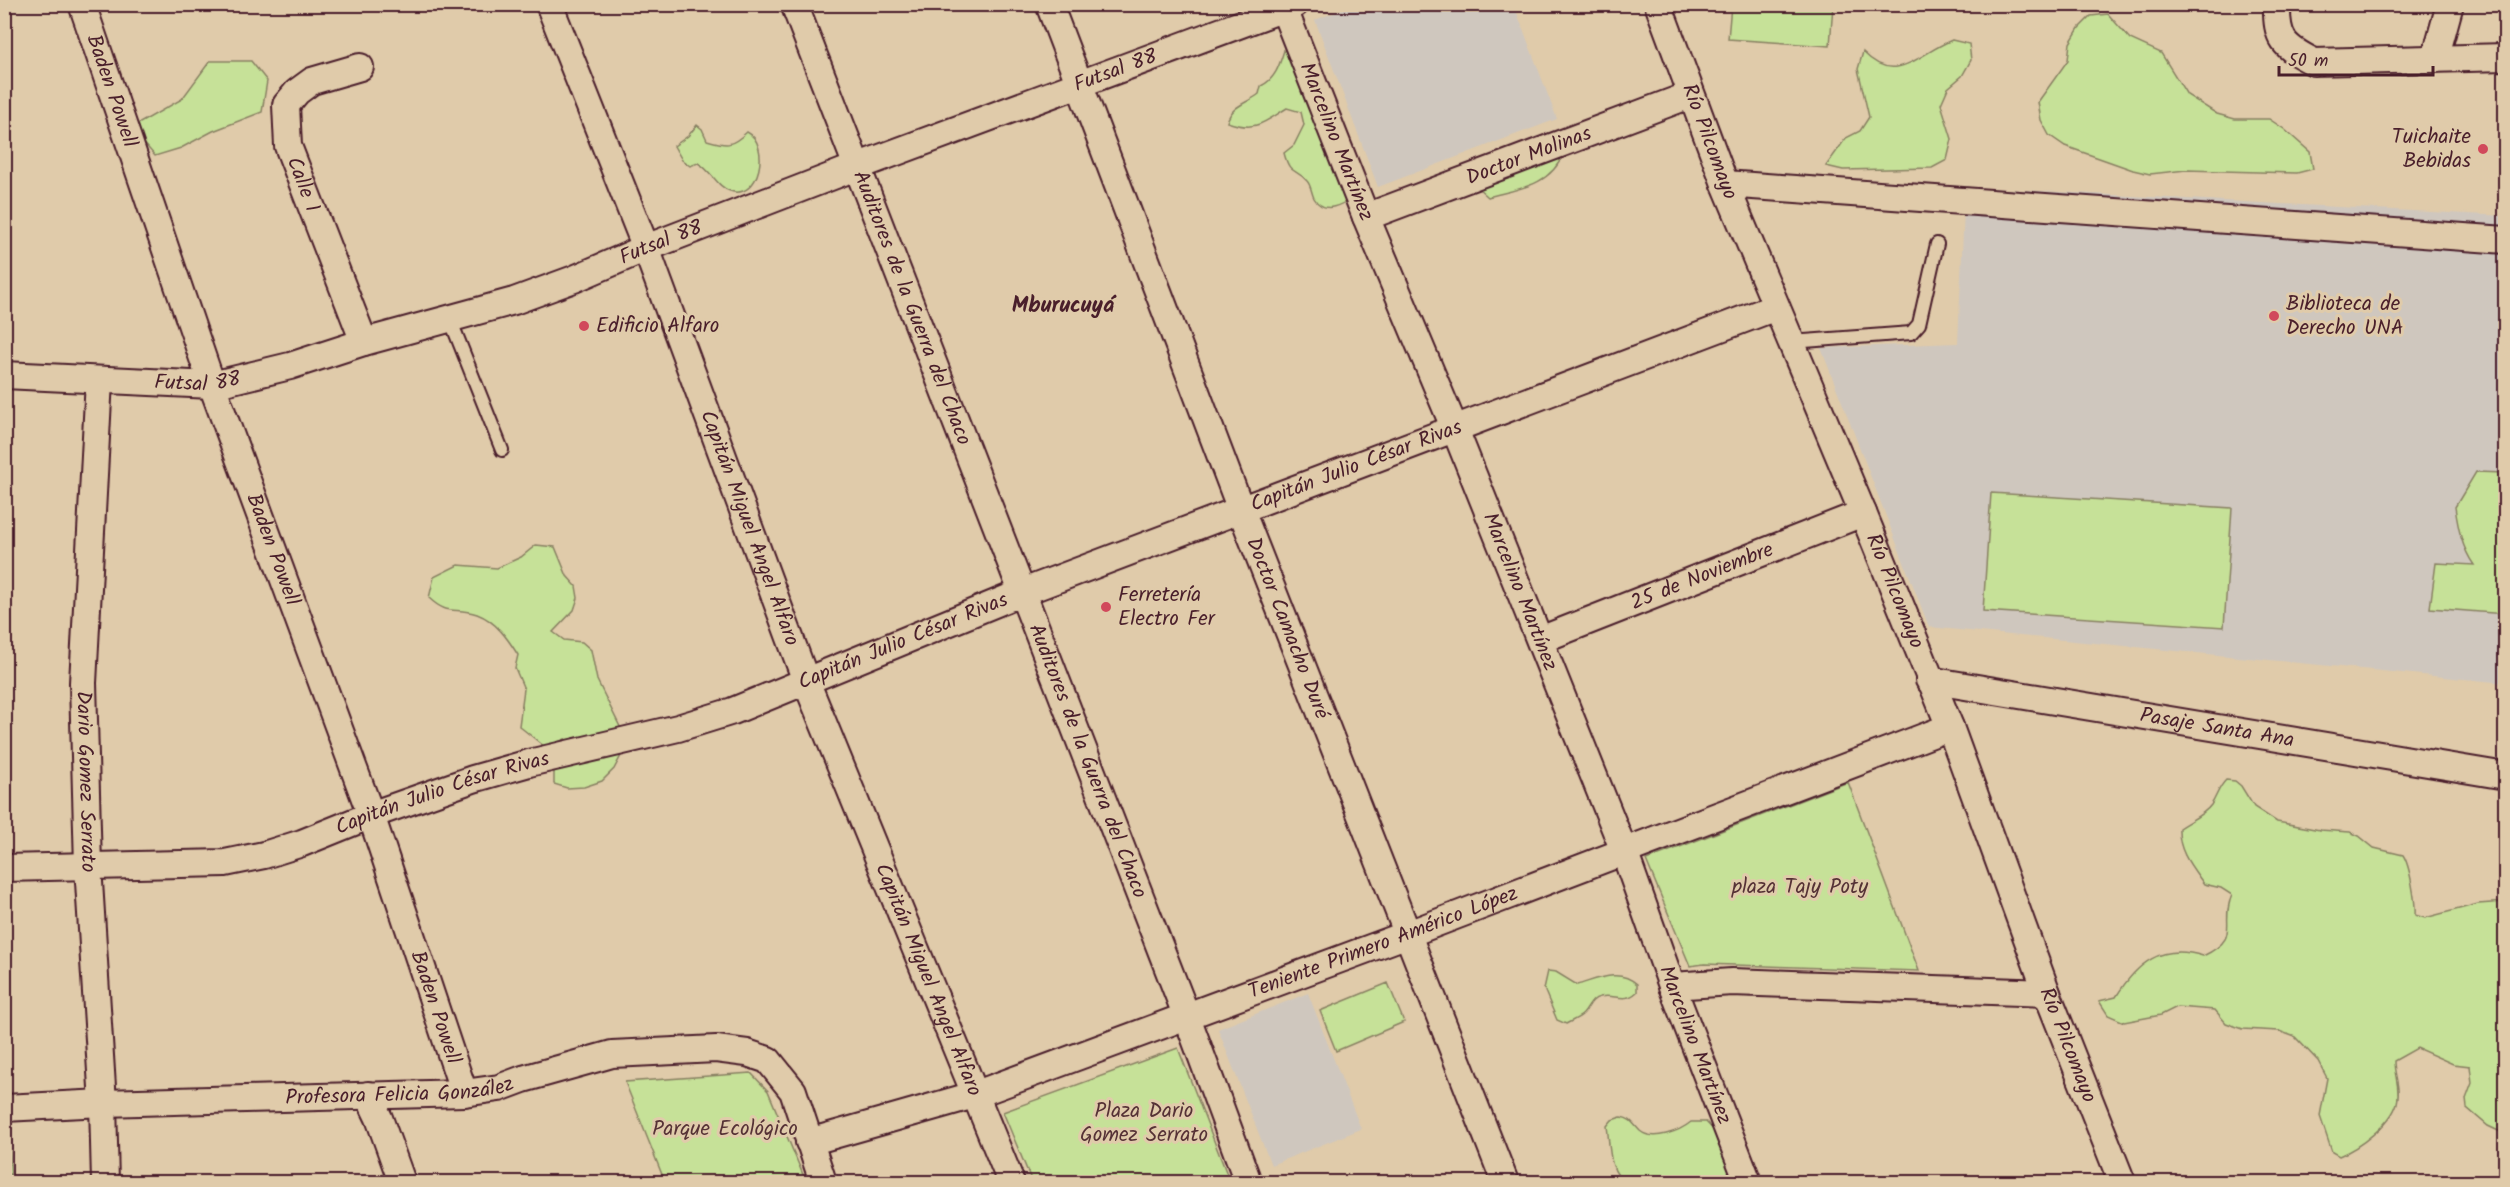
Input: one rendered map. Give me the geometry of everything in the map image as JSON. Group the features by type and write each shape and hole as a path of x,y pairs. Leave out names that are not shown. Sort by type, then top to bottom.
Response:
{"street":[{"name":"Baden Powell","path":"82,4 212,386 370,815 464,1094"},
{"name":"Capitán Miguel Angel Alfaro","path":"549,4 646,248 806,681 1011,1182"},
{"name":"Auditores de la Guerra del Chaco","path":"794,4 1188,1017 1248,1182"},
{"name":"Doctor Camacho Duré","path":"1049,4 1241,510 1505,1182"},
{"name":"Río Pilcomayo","path":"1658,4 1725,184 1950,727 2047,993 2122,1182"},
{"path":"2277,4 2276,28 2292,51 2314,62 2505,57"},
{"path":"2435,59 2450,4"},
{"name":"Futsal 88","path":"4,375 212,386 514,302 856,167 1287,6"},
{"name":"Marcelino Martínez","path":"1287,6 1366,217 1454,427 1624,851 1672,986 1748,1182"},
{"name":"Calle 1","path":"360,67 312,81 297,92 286,105 288,146 364,342"},
{"name":"Doctor Molinas","path":"1366,217 1690,95"},
{"path":"1725,184 2505,240"},
{"name":"Capitán Julio César Rivas","path":"4,868 225,863 264,855 473,779 658,733 734,711 1023,592 1776,307"},
{"name":"Dario Gomez Serrato","path":"99,380 83,682 88,866 103,1103 105,1182"},
{"name":"25 de Noviembre","path":"1540,640 1863,513"},
{"name":"Pasaje Santa Ana","path":"1929,680 2505,776"},
{"name":"Teniente Primero Américo López","path":"809,1142 974,1095 1188,1017 1950,727"},
{"path":"1672,986 1732,982 2047,993"},
{"name":"Profesora Felicia González","path":"4,1108 103,1103 464,1094 499,1088 612,1054 716,1050 747,1053 768,1060 782,1077 793,1091 823,1182"},
{"path":"368,1095 402,1182"}],"lane":[{"path":"1791,342 1911,333 1919,324 1937,244"},
{"path":"450,319 502,450"}],"shaded area":[{"path":"1354,5 1514,5 1557,119 1378,187 1315,20"},
{"path":"1965,187 2505,216 2505,683 1929,627 1821,348 1958,343"},
{"path":"1308,993 1361,1129 1271,1165 1218,1029"}],"green space":[{"path":"1731,5 1833,5 1830,46 1728,39"},
{"path":"2108,14 2130,39 2161,53 2187,95 2217,114 2235,119 2269,119 2310,152 2313,169 2297,173 2186,170 2150,174 2065,146 2049,135 2041,120 2038,102 2068,60 2070,43 2079,28 2091,16"},
{"path":"1289,36 1355,196 1334,207 1318,203 1308,183 1288,165 1286,160 1284,153 1294,145 1304,125 1301,112 1287,108 1265,122 1252,126 1227,122 1232,112 1259,94 1261,86 1272,77 1279,65"},
{"path":"1952,40 1969,44 1971,60 1962,76 1948,88 1941,104 1952,139 1947,160 1932,168 1843,170 1826,166 1846,138 1860,131 1869,117 1858,69 1863,52 1875,62 1886,67 1896,67 1917,59"},
{"path":"210,61 251,61 267,81 262,112 213,131 181,148 155,156 131,128 182,99"},
{"path":"697,125 702,129 707,140 719,143 733,143 747,132 754,138 759,148 759,170 749,188 740,192 725,189 698,163 690,166 682,160 674,146 688,136"},
{"path":"1563,154 1558,165 1550,173 1532,185 1488,197 1476,186"},
{"path":"2476,472 2505,473 2505,614 2430,608 2436,563 2474,565 2461,538 2455,507"},
{"path":"1991,493 2232,508 2224,627 1983,611"},
{"path":"536,545 555,547 567,576 576,586 578,598 574,610 553,632 564,640 582,642 591,650 597,680 625,737 625,748 614,769 602,781 584,787 567,788 554,784 554,770 565,739 545,747 519,726 524,689 515,668 518,655 506,637 484,617 447,609 429,598 434,577 458,565 497,568 521,557"},
{"path":"2226,780 2235,781 2241,786 2254,807 2277,822 2320,830 2350,832 2374,848 2403,855 2412,885 2415,915 2425,918 2478,904 2505,902 2505,1134 2488,1126 2467,1108 2466,1099 2472,1083 2470,1066 2453,1064 2417,1048 2394,1061 2398,1097 2394,1111 2365,1141 2339,1156 2332,1152 2320,1116 2327,1078 2318,1061 2295,1037 2279,1031 2243,1029 2226,1023 2215,1010 2177,1007 2161,1015 2124,1022 2108,1015 2099,1001 2116,997 2133,974 2152,959 2175,952 2203,956 2223,943 2228,929 2229,905 2232,895 2221,888 2204,884 2183,851 2179,828 2208,809"},
{"name":"plaza Tajy Poty","path":"1848,782 1919,971 1704,964 1690,966 1646,860"},
{"path":"1548,971 1556,972 1577,985 1608,976 1623,977 1637,984 1637,992 1623,998 1605,996 1597,998 1585,1012 1566,1024 1557,1020 1544,989"},
{"path":"1388,983 1404,1022 1336,1051 1320,1011"},
{"name":"Plaza Dario Gomez Serrato","path":"1178,1048 1230,1182 1032,1182 1003,1112"},
{"name":"Parque Ecológico","path":"751,1073 768,1091 806,1182 665,1182 625,1082"},
{"path":"1621,1117 1630,1120 1640,1131 1652,1136 1673,1132 1691,1122 1706,1122 1724,1141 1739,1182 1626,1182 1620,1178 1613,1165 1607,1126 1612,1120"},
{"path":"5,1119 8,1119 11,1182 5,1182"}],"place":[{"name":"Tuichaite Bebidas","path":"2483,149"},
{"name":"Biblioteca de Derecho UNA","path":"2274,316"},
{"name":"Edificio Alfaro","path":"584,326"},
{"name":"Ferretería Electro Fer","path":"1106,607"}],"district":[{"name":"Mburucuyá","path":"1063,306"}]}
